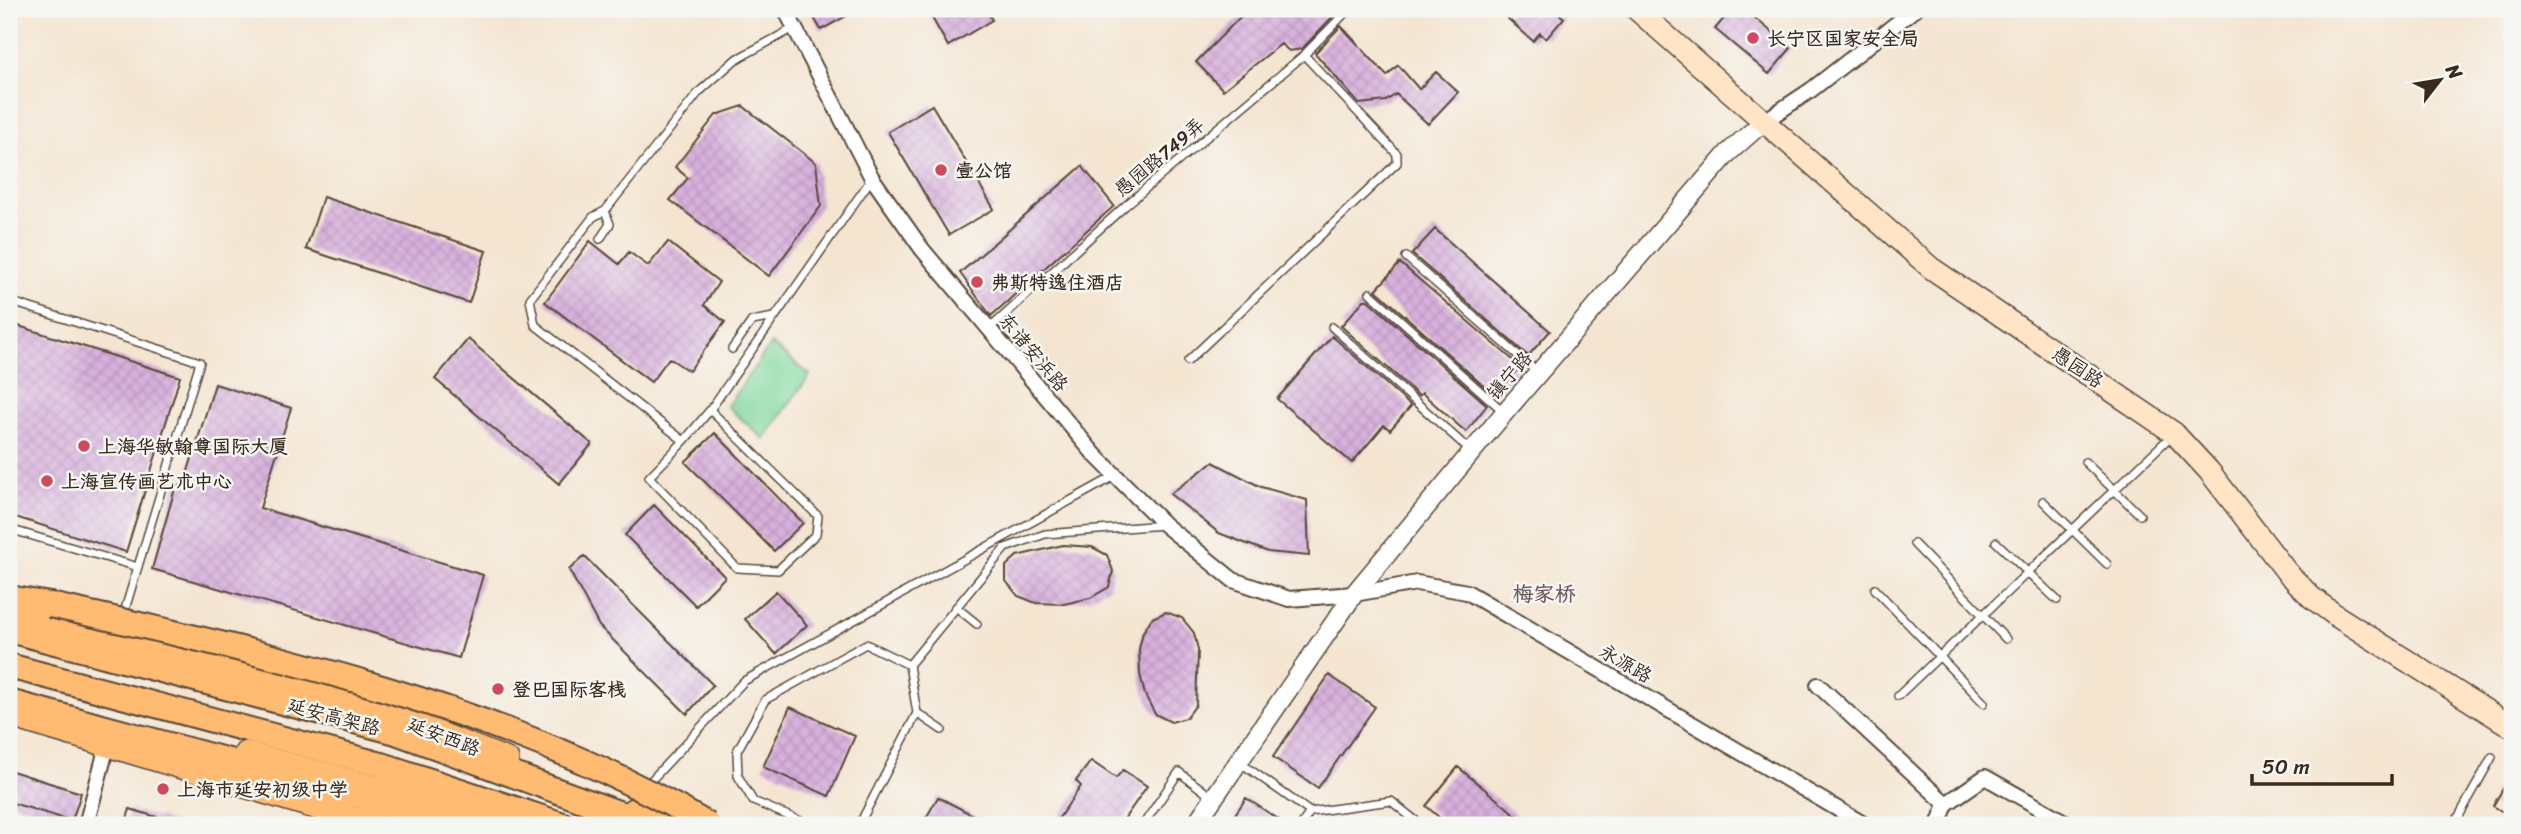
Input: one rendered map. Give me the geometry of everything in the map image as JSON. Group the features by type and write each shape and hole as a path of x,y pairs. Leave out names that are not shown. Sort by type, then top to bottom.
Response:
{"highway":[{"path":"9,598 50,604 285,661 483,722 657,794 708,825"},
{"name":"延安高架路","path":"9,630 396,732 651,825"},
{"name":"延安高架路","path":"9,666 383,765 563,825"},
{"path":"9,699 105,736 454,820"}],"main road":[{"name":"愚园路","path":"1636,9 1931,268 2174,433 2209,471 2286,571 2311,597 2509,729"},
{"name":"延安西路","path":"9,607 356,701 672,825"},
{"path":"9,699 39,698 454,820 517,825"},
{"path":"9,710 21,719 105,736 375,825"}],"street":[{"name":"东诸安浜路","path":"785,9 872,178 922,249 1116,476 1165,525 1233,580 1289,599 1354,594"},
{"name":"镇宁路","path":"1195,825 1354,594 1505,412 1728,153 1763,122 1811,90 1915,9"},
{"name":"永源路","path":"1354,594 1417,583 1467,592 1865,825"},
{"path":"1818,685 1946,804"},
{"path":"86,825 105,736"},
{"path":"1938,825 1946,804 1985,777 2070,825"}],"lane":[{"name":"愚园路749弄","path":"989,329 1125,206 1304,55 1349,9"},
{"path":"684,440 535,325 530,299 593,217 605,211 699,92 735,60 794,28"},
{"path":"1188,361 1397,163 1397,154 1304,55"},
{"path":"710,410 818,516 816,534 778,570 737,568 649,477 710,410 872,178"},
{"path":"600,239 610,224 605,211"},
{"path":"1406,257 1539,373"},
{"path":"1370,293 1505,412"},
{"path":"9,301 200,362 117,637"},
{"path":"732,349 752,321 774,317"},
{"path":"1332,327 1472,452"},
{"path":"1898,696 2174,433"},
{"path":"2085,462 2140,515"},
{"path":"625,807 744,681 1116,476"},
{"path":"2043,501 2107,564"},
{"path":"859,825 917,713 909,665 1005,548 1045,534 1165,525"},
{"path":"9,529 138,567"},
{"path":"1996,542 2057,600"},
{"path":"1914,544 2006,639"},
{"path":"1875,589 1942,656 1984,703"},
{"path":"956,607 977,624"},
{"path":"810,825 753,801 738,776 737,751 765,700 866,644 909,665"},
{"path":"917,713 942,730"},
{"path":"2454,825 2492,757"},
{"path":"1238,761 1310,812 1391,801 1421,825"},
{"path":"1143,825 1179,772 1213,798"},
{"path":"1301,825 1310,812"}],"green space":[{"path":"771,344 810,375 764,439 727,406"}],"building":[{"path":"809,9 859,9 821,30"},
{"path":"927,9 985,9 992,20 948,46"},
{"path":"1248,9 1340,9 1302,49 1289,51 1281,44 1223,90 1196,62"},
{"path":"1513,9 1553,9 1564,18 1546,39 1540,33 1533,41 1506,17"},
{"name":"长宁区国家安全局","path":"1732,9 1744,9 1791,48 1769,74 1715,29"},
{"path":"1341,26 1387,76 1398,65 1419,89 1436,72 1458,92 1428,124 1396,94 1386,101 1359,104 1315,53"},
{"name":"壹公馆","path":"932,105 994,209 949,235 888,132"},
{"path":"743,106 816,163 821,206 769,276 670,200 688,178 675,167 716,115"},
{"path":"1082,166 1114,206 991,316 960,273"},
{"path":"323,197 486,251 469,303 306,249"},
{"path":"1435,229 1550,331 1528,356 1412,254"},
{"path":"590,241 619,264 629,252 648,266 668,242 719,282 704,305 725,322 689,371 669,358 651,382 545,302"},
{"path":"1400,263 1520,366 1495,396 1376,290"},
{"path":"1364,300 1368,300 1487,405 1466,432 1422,393 1419,396 1341,326"},
{"name":"上海华敏翰尊国际大厦","path":"9,323 180,377 126,552 9,515"},
{"path":"1332,336 1411,406 1390,430 1384,425 1352,463 1277,399"},
{"path":"468,339 592,444 559,484 435,379"},
{"path":"215,384 291,408 260,508 483,575 459,658 152,569 176,485 183,487"},
{"path":"715,433 803,523 774,551 685,462"},
{"path":"1213,462 1261,487 1307,500 1309,556 1268,552 1219,533 1170,494"},
{"path":"654,505 725,577 696,606 625,535"},
{"path":"1063,545 1092,547 1107,555 1113,571 1109,587 1090,598 1064,604 1036,603 1018,596 1006,581 1006,566 1017,556"},
{"path":"584,556 713,685 687,714 599,626 569,570"},
{"path":"776,591 807,625 776,654 745,619"},
{"path":"1166,612 1182,618 1194,633 1198,650 1196,705 1186,718 1171,722 1155,714 1145,695 1140,674 1139,649 1143,632 1152,618"},
{"path":"1329,675 1375,707 1318,788 1273,757"},
{"path":"790,707 855,736 829,796 763,767"},
{"path":"1091,761 1116,778 1123,770 1147,786 1120,825 1054,825 1081,786 1076,781"},
{"path":"1458,767 1528,825 1448,825 1426,806"},
{"path":"9,770 81,793 72,821 9,802"},
{"path":"2512,773 2512,817 2493,806"},
{"path":"938,797 992,825 922,825"},
{"path":"1246,798 1287,825 1228,825"},
{"path":"130,809 173,822 172,825 125,825"}],"place":[{"name":"长宁区国家安全局","path":"1753,38"},
{"name":"壹公馆","path":"941,170"},
{"name":"弗斯特逸住酒店","path":"977,282"},
{"name":"上海华敏翰尊国际大厦","path":"84,446"},
{"name":"上海宣传画艺术中心","path":"47,481"},
{"name":"登巴国际客栈","path":"498,689"},
{"name":"上海市延安初级中学","path":"163,789"}],"district":[{"name":"梅家桥","path":"1544,594"}]}
